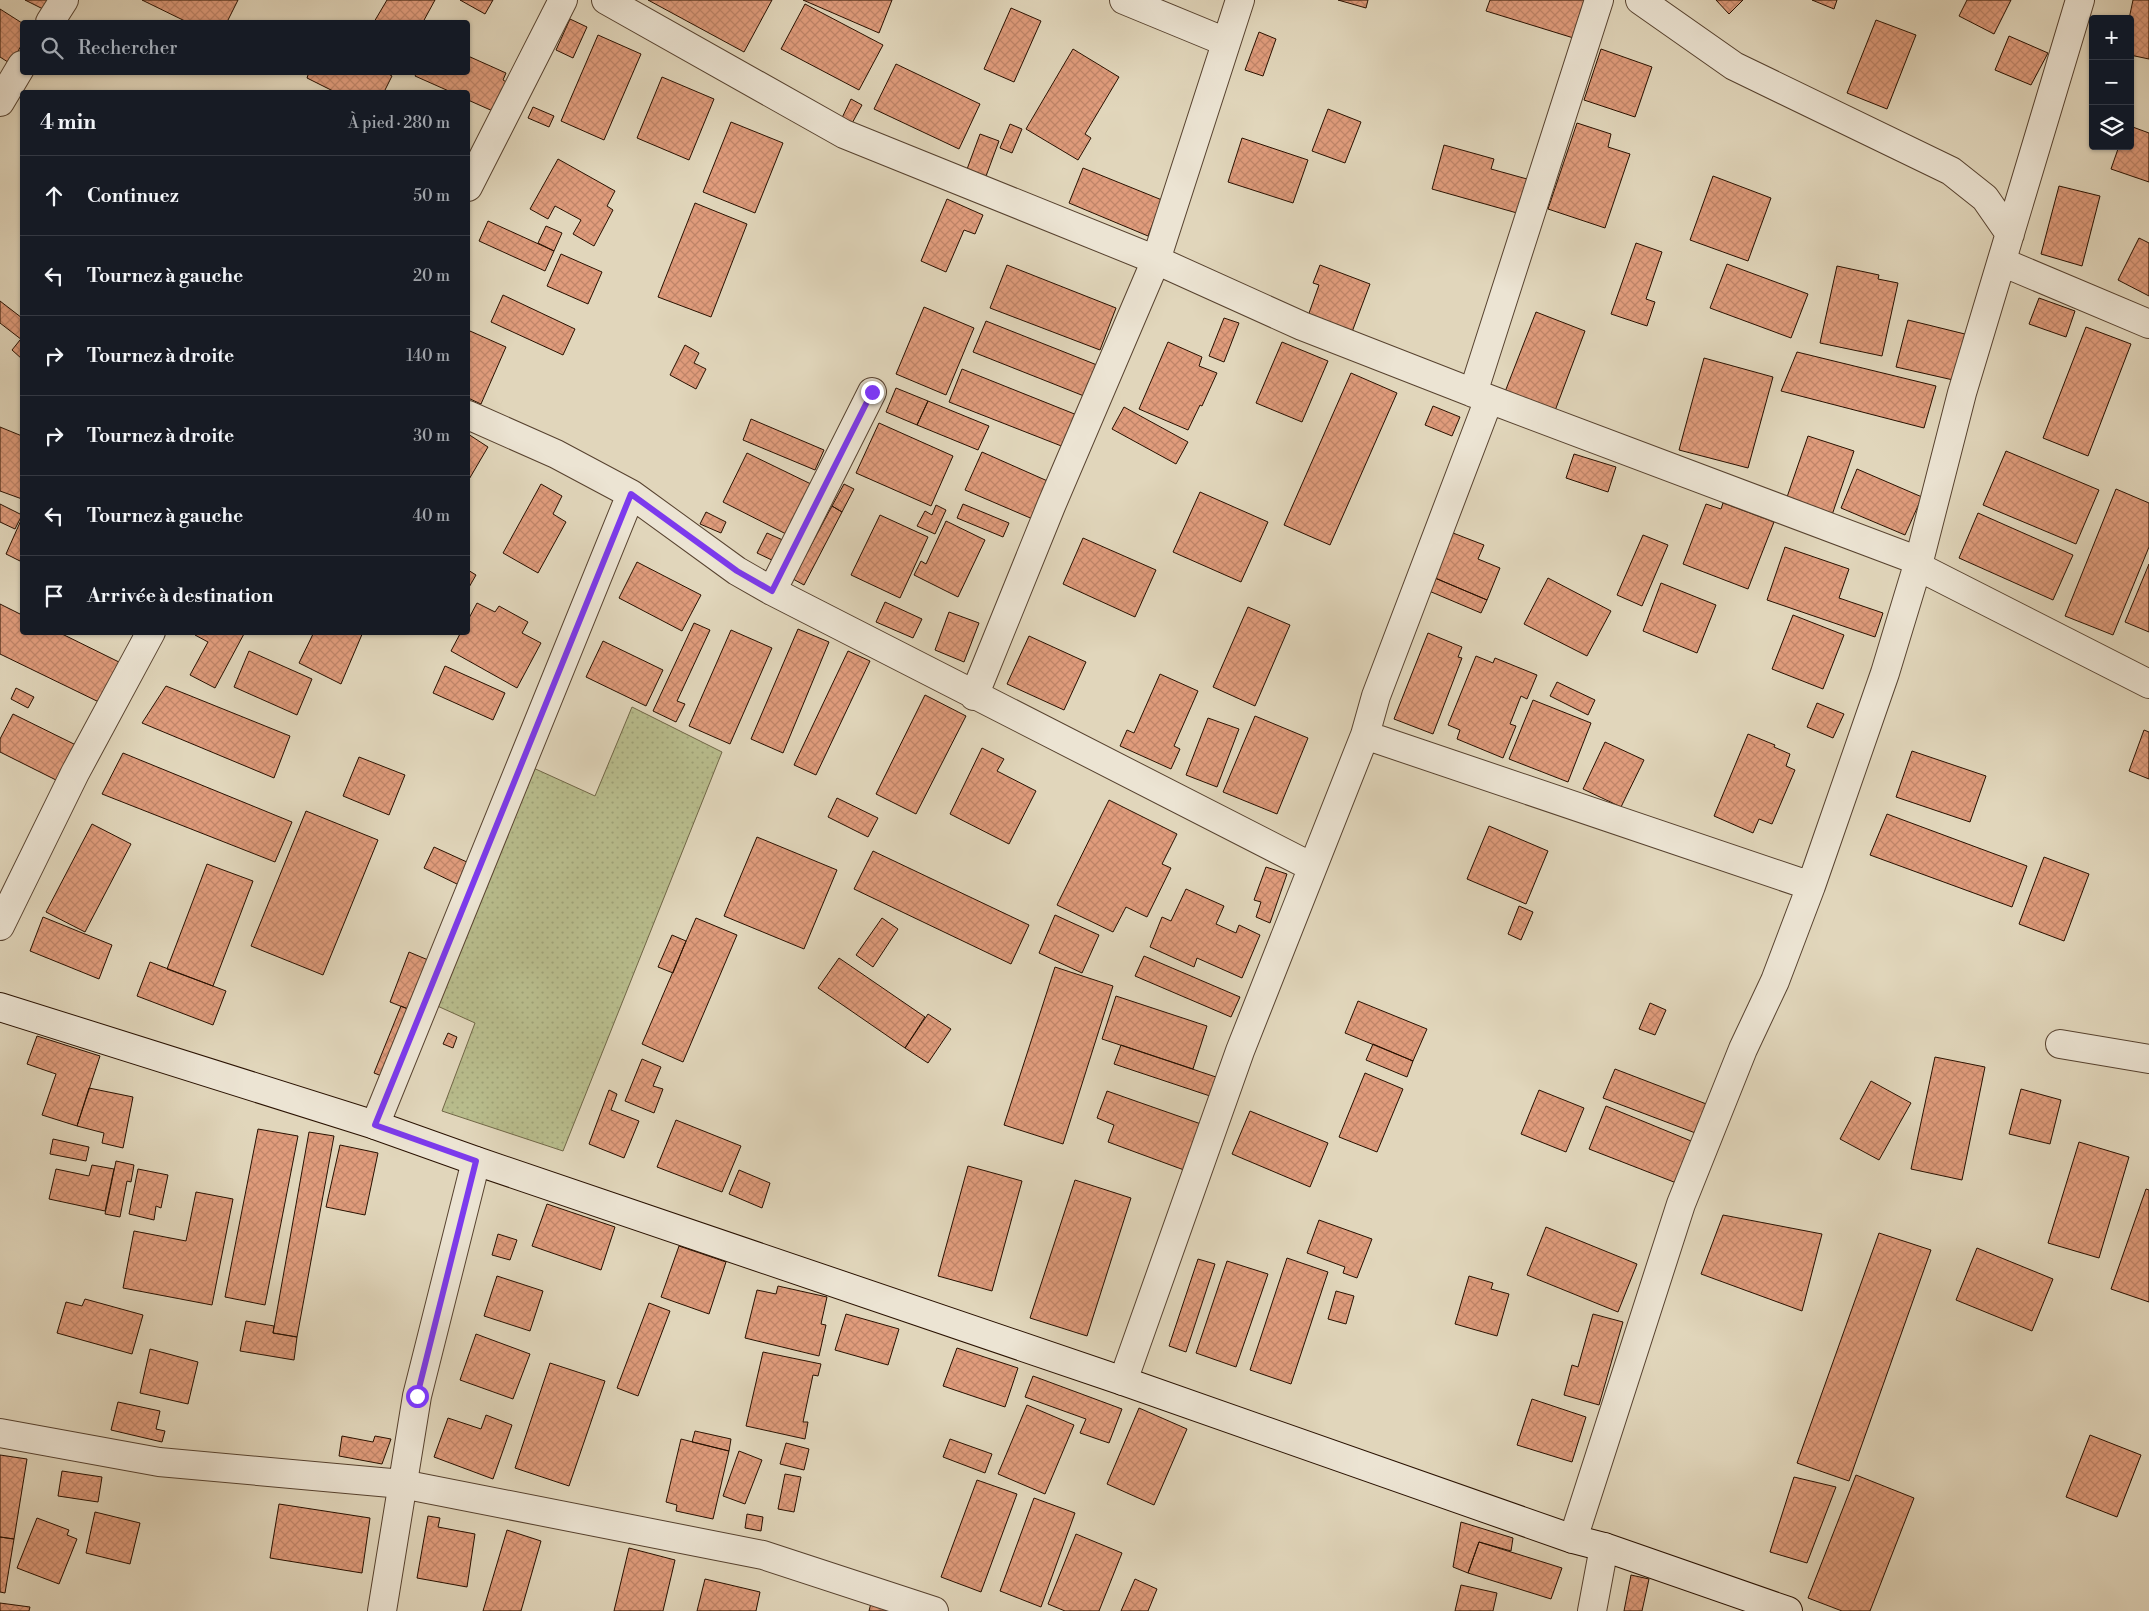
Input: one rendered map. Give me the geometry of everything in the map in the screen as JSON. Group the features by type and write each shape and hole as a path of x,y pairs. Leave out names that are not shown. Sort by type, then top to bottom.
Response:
{"street":[{"path":"51,20 64,0"},
{"path":"470,183 563,0"},
{"path":"606,0 844,134 1156,260 1302,326 1918,564 2149,684"},
{"path":"1124,0 1226,42"},
{"path":"974,696 1051,506 1156,260 1240,0"},
{"path":"1123,1381 1240,1050 1365,735 1376,696 1481,396 1599,0"},
{"path":"1640,0 1734,66 1951,170 1985,198 2010,234"},
{"path":"1573,1539 1680,1204 1743,1049 1776,981 1885,673 1918,564 1962,393 2080,0"},
{"path":"0,102 20,68"},
{"path":"2002,262 2149,324"},
{"path":"772,591 872,392"},
{"path":"470,416 556,454 631,494 737,571 772,591 974,696 1312,867"},
{"path":"375,1125 631,494"},
{"path":"0,926 75,773 149,635"},
{"path":"1365,735 1811,886"},
{"path":"0,1007 375,1125 1123,1381 1573,1539 1604,1547 1788,1611"},
{"path":"2060,1044 2149,1059"},
{"path":"382,1611 417,1396 476,1161"},
{"path":"0,1433 159,1462 402,1484 763,1555 934,1611"},
{"path":"1592,1611 1604,1547"}],"green space":[{"path":"632,707 722,752 563,1151 442,1111 475,1023 433,1004 529,766 595,796"}],"building":[{"path":"25,0 49,0 45,10"},
{"path":"142,0 238,0 228,20 183,20"},
{"path":"387,0 435,0 424,20 375,20"},
{"path":"460,0 493,0 485,14"},
{"path":"648,0 772,0 744,52"},
{"path":"803,0 892,0 879,33"},
{"path":"1338,0 1368,0 1366,8"},
{"path":"1490,0 1592,0 1580,40 1486,11"},
{"path":"1716,0 1743,0 1729,14"},
{"path":"1812,0 1837,0 1834,9"},
{"path":"1967,0 2011,0 1994,34 1959,16"},
{"path":"2133,0 2149,0 2149,59 2134,56 2134,15 2130,15"},
{"path":"805,4 883,45 859,90 781,49"},
{"path":"1011,8 1041,21 1014,82 984,69"},
{"path":"0,9 20,22 20,48 11,64 0,57"},
{"path":"570,19 587,27 573,58 556,50"},
{"path":"1876,20 1916,35 1887,109 1847,93"},
{"path":"1259,32 1276,39 1263,76 1245,70"},
{"path":"598,35 641,54 604,140 561,121"},
{"path":"2009,36 2048,53 2031,85 1995,70"},
{"path":"1073,49 1119,77 1085,134 1091,138 1078,160 1026,129"},
{"path":"1601,49 1652,67 1635,117 1584,100"},
{"path":"470,57 506,73 503,80 508,83 495,112 470,101 470,90 446,90 415,76 470,75"},
{"path":"896,64 980,104 959,149 874,109"},
{"path":"308,75 392,76 385,90 331,90 307,78"},
{"path":"662,77 714,99 689,160 637,138"},
{"path":"851,99 862,105 850,127 840,122"},
{"path":"533,107 554,116 549,127 528,118"},
{"path":"1328,109 1361,122 1345,163 1312,151"},
{"path":"731,122 783,143 755,213 703,192"},
{"path":"1577,123 1611,134 1608,147 1630,154 1605,228 1548,209"},
{"path":"1010,124 1022,129 1012,153 1000,148"},
{"path":"2134,127 2149,133 2149,182 2111,169 2118,150 2134,150"},
{"path":"980,134 999,141 982,187 963,180"},
{"path":"1242,138 1308,160 1293,203 1228,182"},
{"path":"1444,145 1494,159 1491,169 1527,179 1517,213 1432,189"},
{"path":"558,159 615,191 607,206 613,210 594,246 573,234 581,220 555,206 548,219 530,209"},
{"path":"1083,168 1162,200 1148,236 1069,203"},
{"path":"1713,176 1771,198 1748,261 1690,240"},
{"path":"2059,186 2100,196 2082,266 2041,254"},
{"path":"947,199 983,215 975,234 964,230 946,272 921,261"},
{"path":"695,203 747,224 711,317 658,297"},
{"path":"488,221 554,251 545,271 479,241"},
{"path":"546,226 562,233 554,251 538,243"},
{"path":"2139,238 2149,243 2149,296 2118,280"},
{"path":"1636,243 1662,252 1646,299 1655,302 1647,326 1611,314"},
{"path":"561,254 602,272 588,304 547,286"},
{"path":"1727,264 1808,294 1791,338 1710,308"},
{"path":"1007,265 1116,308 1100,350 990,308"},
{"path":"1320,265 1370,284 1352,332 1308,316 1319,285 1313,283"},
{"path":"1837,266 1879,275 1878,279 1898,283 1882,356 1820,343"},
{"path":"503,295 575,329 563,355 491,322"},
{"path":"2039,298 2075,311 2066,337 2029,324"},
{"path":"0,301 20,316 20,338 0,323"},
{"path":"924,307 974,328 946,395 896,374"},
{"path":"1536,312 1585,331 1553,416 1503,397"},
{"path":"1224,318 1239,323 1224,362 1209,356"},
{"path":"1908,320 1973,336 1962,382 1896,367"},
{"path":"986,321 1097,365 1084,396 973,352"},
{"path":"2086,327 2131,344 2088,456 2043,438"},
{"path":"470,331 506,347 481,404 470,399"},
{"path":"20,340 20,357 12,350"},
{"path":"1168,342 1202,357 1199,366 1217,373 1202,406 1200,405 1188,430 1139,409"},
{"path":"1282,342 1328,361 1302,422 1256,403"},
{"path":"685,345 699,353 694,363 706,369 696,389 670,375"},
{"path":"1797,352 1936,386 1924,428 1781,391"},
{"path":"1704,358 1773,377 1748,468 1679,450"},
{"path":"962,369 1082,417 1069,449 949,402"},
{"path":"1351,373 1397,393 1330,545 1284,525"},
{"path":"896,388 928,401 917,425 886,412"},
{"path":"928,401 989,426 978,450 917,425"},
{"path":"1433,406 1460,417 1452,436 1425,425"},
{"path":"1124,407 1188,442 1176,464 1112,429"},
{"path":"751,419 824,450 815,470 743,440"},
{"path":"879,423 953,456 931,506 856,473"},
{"path":"0,427 20,435 20,498 0,491"},
{"path":"470,435 488,447 470,478"},
{"path":"1808,436 1854,451 1832,515 1786,500"},
{"path":"2006,451 2099,490 2076,544 1983,505"},
{"path":"982,452 1052,483 1035,520 965,490"},
{"path":"747,453 813,485 788,535 723,502"},
{"path":"1574,454 1616,467 1608,492 1566,478"},
{"path":"1857,469 1922,497 1905,535 1841,508"},
{"path":"541,484 562,496 553,514 566,522 538,573 503,553"},
{"path":"844,484 854,489 842,512 832,506"},
{"path":"2116,489 2149,503 2149,547 2113,635 2065,616"},
{"path":"1200,492 1268,522 1241,582 1173,552"},
{"path":"1723,503 1774,522 1748,589 1683,564 1706,504 1721,509"},
{"path":"0,504 20,514 20,519 15,529 0,522"},
{"path":"963,504 1009,523 1003,537 957,518"},
{"path":"936,505 946,510 935,534 917,526 925,511 932,515"},
{"path":"832,506 842,512 804,585 793,579"},
{"path":"706,512 726,522 721,533 700,524"},
{"path":"1978,513 2073,555 2053,600 1959,558"},
{"path":"880,515 928,537 900,598 851,575"},
{"path":"946,521 985,540 958,597 914,575 921,561 926,564"},
{"path":"20,522 20,561 6,554"},
{"path":"767,533 785,541 776,562 757,553"},
{"path":"1453,533 1484,545 1478,559 1500,568 1487,600 1435,578"},
{"path":"1643,535 1668,545 1642,606 1617,595"},
{"path":"1083,538 1156,570 1135,617 1063,584"},
{"path":"1785,547 1849,569 1839,598 1883,613 1875,637 1767,600"},
{"path":"637,562 701,595 682,631 619,598"},
{"path":"2149,564 2149,632 2125,622"},
{"path":"470,571 476,575 470,586"},
{"path":"1435,578 1487,600 1481,613 1429,591"},
{"path":"1548,578 1611,611 1587,656 1524,624"},
{"path":"1661,583 1716,605 1697,653 1643,631"},
{"path":"885,602 922,619 913,638 876,622"},
{"path":"477,603 495,612 499,606 528,622 522,633 541,643 517,688 451,651 459,635 470,635 470,616"},
{"path":"0,604 20,614 20,635 64,635 123,664 103,704 0,654"},
{"path":"1248,607 1290,625 1255,706 1213,687"},
{"path":"949,612 979,623 964,662 935,650"},
{"path":"1793,615 1844,635 1823,689 1772,669"},
{"path":"694,623 710,630 677,701 685,704 676,722 653,711"},
{"path":"798,629 829,642 783,753 751,739"},
{"path":"731,630 772,648 730,744 689,726"},
{"path":"1428,633 1462,647 1458,657 1462,658 1433,734 1394,719"},
{"path":"195,635 243,635 215,688 190,675 208,642"},
{"path":"313,635 362,635 341,684 299,663"},
{"path":"1029,636 1086,662 1064,710 1007,684"},
{"path":"603,641 663,670 646,706 586,677"},
{"path":"249,651 312,679 297,715 234,687"},
{"path":"848,651 870,661 816,775 794,765"},
{"path":"1476,656 1493,663 1495,658 1537,675 1527,699 1521,696 1510,724 1516,726 1503,758 1457,739 1460,730 1448,725"},
{"path":"445,666 505,693 493,720 433,693"},
{"path":"1160,674 1198,691 1174,746 1180,749 1171,769 1120,746 1127,730 1134,733"},
{"path":"1557,682 1595,700 1588,715 1550,696"},
{"path":"166,686 290,736 274,778 142,723"},
{"path":"16,688 34,697 28,708 11,699"},
{"path":"925,695 966,716 916,814 876,794"},
{"path":"1533,700 1591,723 1568,782 1509,759"},
{"path":"1817,703 1844,714 1833,738 1807,727"},
{"path":"13,714 80,747 62,783 0,752 0,739"},
{"path":"1255,716 1308,738 1277,814 1223,792"},
{"path":"1208,718 1239,729 1217,787 1186,775"},
{"path":"2144,730 2149,732 2149,779 2129,771"},
{"path":"1748,734 1775,745 1774,747 1790,754 1786,766 1795,770 1772,824 1759,819 1753,833 1714,816"},
{"path":"1605,742 1644,760 1621,807 1583,789"},
{"path":"982,748 1004,759 997,771 1036,791 1009,844 950,814"},
{"path":"1912,751 1986,776 1970,822 1896,797"},
{"path":"123,753 292,822 275,862 102,794"},
{"path":"359,757 405,775 389,815 343,796"},
{"path":"837,798 878,818 868,837 828,817"},
{"path":"1109,800 1177,834 1162,864 1171,868 1147,917 1126,907 1113,932 1057,905"},
{"path":"306,811 378,840 323,975 251,946"},
{"path":"1887,814 2027,866 2012,907 1870,855"},
{"path":"92,824 131,844 85,932 46,912"},
{"path":"1489,826 1548,851 1526,904 1467,879"},
{"path":"757,837 837,870 804,949 724,916"},
{"path":"434,847 469,863 459,885 424,868"},
{"path":"873,851 1029,925 1011,964 854,889"},
{"path":"2044,857 2089,874 2064,941 2019,924"},
{"path":"207,864 253,881 213,986 167,969"},
{"path":"1266,867 1287,874 1270,923 1256,917 1261,902 1254,900"},
{"path":"1186,889 1224,906 1216,924 1236,933 1239,925 1260,935 1242,978 1197,958 1194,967 1150,947 1162,917 1171,921"},
{"path":"1519,906 1533,912 1521,940 1508,934"},
{"path":"1055,915 1099,935 1082,973 1039,953"},
{"path":"43,917 112,945 99,979 30,951"},
{"path":"696,918 737,935 683,1062 642,1044"},
{"path":"882,918 898,929 873,967 856,955"},
{"path":"672,935 686,941 673,973 658,967"},
{"path":"409,952 433,962 413,1011 390,1002"},
{"path":"1144,956 1240,997 1231,1017 1135,976"},
{"path":"839,958 925,1017 905,1048 818,988"},
{"path":"150,962 226,991 213,1025 137,996"},
{"path":"1055,967 1113,986 1063,1144 1004,1125"},
{"path":"1116,996 1207,1026 1193,1069 1102,1039"},
{"path":"1358,1001 1427,1029 1413,1061 1345,1033"},
{"path":"1650,1003 1666,1010 1655,1035 1639,1029"},
{"path":"401,1006 413,1011 387,1078 374,1073"},
{"path":"928,1014 951,1029 928,1063 905,1048"},
{"path":"448,1033 457,1037 453,1048 443,1044"},
{"path":"37,1036 100,1056 77,1126 42,1115 56,1074 27,1064"},
{"path":"1373,1044 1413,1061 1407,1077 1366,1060"},
{"path":"1121,1045 1216,1077 1210,1096 1114,1064"},
{"path":"1935,1057 1985,1067 1962,1180 1911,1169"},
{"path":"642,1059 661,1067 653,1086 663,1089 654,1113 625,1101"},
{"path":"1615,1069 1709,1105 1698,1134 1603,1098"},
{"path":"1365,1073 1403,1089 1377,1152 1339,1137"},
{"path":"1871,1081 1911,1103 1879,1160 1840,1139"},
{"path":"89,1088 133,1097 123,1148 102,1143 104,1133 77,1126"},
{"path":"2021,1089 2061,1100 2050,1144 2009,1134"},
{"path":"609,1090 617,1094 611,1110 639,1121 624,1158 589,1144"},
{"path":"1539,1090 1584,1108 1566,1152 1521,1134"},
{"path":"1107,1091 1201,1124 1184,1170 1108,1142 1114,1125 1097,1118"},
{"path":"1606,1106 1696,1143 1679,1184 1589,1149"},
{"path":"1250,1111 1328,1143 1310,1187 1232,1154"},
{"path":"676,1120 741,1146 722,1192 657,1167"},
{"path":"258,1129 298,1136 265,1305 225,1297"},
{"path":"309,1132 334,1136 297,1337 273,1333"},
{"path":"53,1139 89,1147 86,1161 50,1154"},
{"path":"2079,1142 2129,1157 2099,1258 2048,1243"},
{"path":"340,1145 378,1153 365,1215 326,1207"},
{"path":"116,1161 134,1165 131,1182 127,1181 120,1217 105,1214"},
{"path":"92,1165 114,1169 105,1211 49,1199 56,1169 89,1176"},
{"path":"968,1166 1022,1181 992,1291 938,1276"},
{"path":"138,1169 168,1175 161,1208 156,1206 154,1220 129,1214"},
{"path":"739,1170 770,1183 762,1208 729,1194"},
{"path":"1075,1180 1131,1198 1087,1336 1030,1318"},
{"path":"2146,1189 2149,1190 2149,1302 2111,1289"},
{"path":"196,1192 233,1199 212,1305 123,1288 134,1231 186,1241"},
{"path":"547,1204 615,1227 601,1270 532,1246"},
{"path":"1723,1215 1822,1234 1802,1311 1701,1274"},
{"path":"1319,1220 1372,1239 1357,1278 1343,1273 1345,1267 1307,1253"},
{"path":"1546,1227 1637,1264 1618,1312 1527,1275"},
{"path":"1879,1233 1931,1250 1849,1481 1797,1463"},
{"path":"498,1234 517,1240 510,1260 492,1255"},
{"path":"679,1246 726,1262 709,1314 661,1297"},
{"path":"1977,1248 2053,1279 2032,1331 1956,1300"},
{"path":"1287,1258 1328,1272 1291,1384 1250,1370"},
{"path":"1198,1259 1215,1264 1186,1352 1169,1346"},
{"path":"1227,1261 1268,1274 1236,1367 1196,1353"},
{"path":"497,1276 543,1291 530,1331 484,1316"},
{"path":"1469,1276 1493,1283 1491,1289 1509,1294 1497,1336 1455,1324"},
{"path":"778,1286 827,1297 821,1324 826,1325 819,1356 745,1338 757,1290 776,1294"},
{"path":"1336,1291 1354,1296 1346,1324 1328,1319"},
{"path":"85,1299 143,1315 132,1354 57,1333 66,1302 82,1306"},
{"path":"649,1303 670,1311 638,1396 617,1388"},
{"path":"846,1314 899,1329 888,1365 835,1350"},
{"path":"1593,1314 1623,1322 1599,1405 1564,1395 1572,1365 1578,1367"},
{"path":"246,1321 274,1326 273,1333 297,1337 294,1360 240,1351"},
{"path":"476,1334 530,1354 513,1399 460,1380"},
{"path":"957,1348 1018,1368 1005,1407 943,1386"},
{"path":"150,1349 198,1362 188,1404 140,1393"},
{"path":"763,1352 821,1364 818,1376 813,1375 803,1422 808,1422 805,1439 746,1426"},
{"path":"550,1363 605,1381 569,1486 515,1468"},
{"path":"1033,1376 1122,1409 1109,1443 1080,1433 1086,1419 1025,1397"},
{"path":"1532,1399 1586,1417 1572,1462 1517,1445"},
{"path":"118,1402 160,1411 156,1429 165,1431 162,1442 111,1430"},
{"path":"1027,1405 1074,1425 1045,1494 998,1474"},
{"path":"1139,1408 1187,1429 1154,1505 1107,1484"},
{"path":"486,1415 512,1425 493,1479 434,1457 448,1418 481,1429"},
{"path":"695,1431 731,1439 729,1451 692,1442"},
{"path":"2090,1435 2141,1455 2117,1517 2066,1497"},
{"path":"342,1436 373,1442 375,1436 391,1439 382,1464 339,1456"},
{"path":"681,1439 729,1451 713,1519 676,1511 677,1505 666,1502"},
{"path":"950,1439 992,1454 985,1473 943,1457"},
{"path":"786,1443 809,1449 804,1470 780,1464"},
{"path":"739,1451 762,1460 745,1504 723,1496"},
{"path":"0,1455 27,1459 14,1539 0,1537"},
{"path":"62,1471 102,1477 98,1502 58,1496"},
{"path":"785,1474 801,1477 794,1512 778,1509"},
{"path":"1856,1475 1914,1498 1870,1611 1842,1611 1808,1598"},
{"path":"1794,1477 1836,1487 1807,1563 1770,1552"},
{"path":"977,1480 1017,1494 981,1592 941,1577"},
{"path":"1034,1498 1075,1513 1041,1607 1000,1591"},
{"path":"279,1504 370,1518 362,1573 270,1558"},
{"path":"95,1512 140,1523 130,1564 86,1553"},
{"path":"747,1514 763,1517 761,1531 745,1528"},
{"path":"428,1516 440,1518 438,1527 475,1534 467,1587 417,1578"},
{"path":"37,1518 69,1530 67,1535 77,1539 59,1584 17,1568"},
{"path":"1461,1522 1513,1538 1511,1551 1479,1542 1468,1573 1453,1567"},
{"path":"507,1530 541,1541 521,1611 483,1611"},
{"path":"1076,1534 1122,1553 1099,1611 1065,1611 1048,1604"},
{"path":"0,1537 14,1539 5,1593 0,1592"},
{"path":"1479,1542 1562,1568 1551,1599 1468,1573"},
{"path":"629,1548 675,1560 663,1611 614,1611"},
{"path":"1631,1575 1649,1579 1642,1611 1624,1611"},
{"path":"705,1579 760,1592 756,1611 697,1611"},
{"path":"1135,1579 1157,1589 1148,1611 1121,1611"},
{"path":"1461,1585 1497,1593 1493,1611 1455,1611"},
{"path":"0,1603 30,1607 29,1611 0,1611"},
{"path":"871,1603 896,1611 869,1611"}],"route":[{"path":"417,1396 476,1161 375,1125 631,494 737,571 772,591 872,392"}]}
